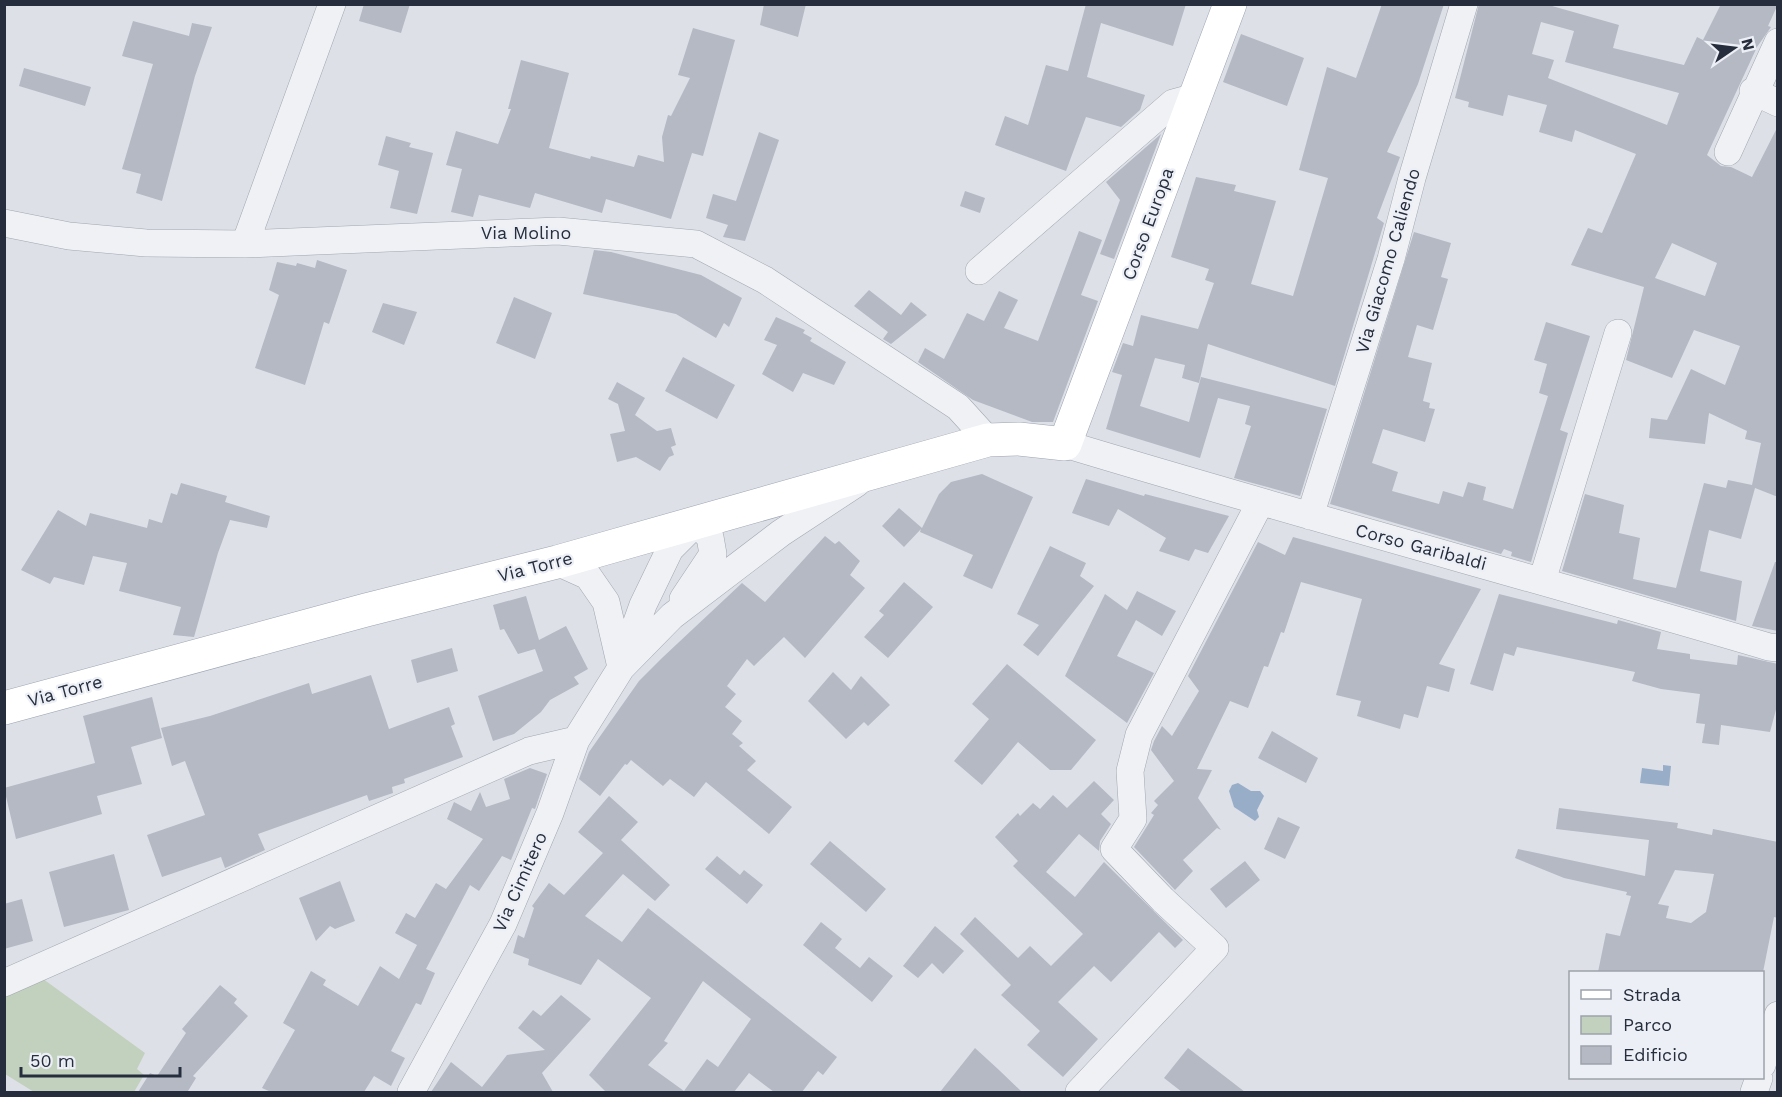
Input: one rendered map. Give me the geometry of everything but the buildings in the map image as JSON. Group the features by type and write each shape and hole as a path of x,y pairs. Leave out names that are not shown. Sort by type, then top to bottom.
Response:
{"main road":[{"name":"Corso Europa","path":"1065,444 1230,4"},
{"name":"Via Torre","path":"4,708 366,610 557,562 988,440 1018,438 1065,444"}],"street":[{"path":"245,244 332,4"},
{"name":"Via Giacomo Caliendo","path":"1310,516 1391,259 1412,178 1464,4"},
{"path":"1728,152 1753,91 1778,42"},
{"path":"1753,91 1778,103"},
{"path":"979,271 1173,104 1195,97"},
{"name":"Via Molino","path":"4,223 69,236 146,243 245,244 558,231 696,244 765,280 958,407 988,440"},
{"path":"1542,580 1618,333"},
{"name":"Corso Garibaldi","path":"1065,444 1260,503 1542,580 1769,648 1778,648"},
{"name":"Via Cimitero","path":"411,1092 503,924 550,813 576,740 621,668 672,616 781,533 870,475"},
{"path":"1078,1092 1215,948 1163,900 1114,849 1133,819 1130,771 1139,735 1260,503"},
{"name":"Via Cimitero","path":"621,668 643,605 670,549 696,523 710,537 713,554 672,616"},
{"path":"557,562 588,576 606,602 621,668"},
{"path":"4,983 529,751 576,740"},
{"path":"1764,1059 1778,1015"}],"green space":[{"path":"39,976 145,1053 137,1069 144,1075 134,1092 34,1092 5,1074 4,991"}],"water":[{"path":"1663,765 1671,766 1669,786 1640,783 1642,768 1663,771"},
{"path":"1238,783 1251,791 1260,791 1264,796 1257,810 1259,817 1255,821 1234,807 1229,791 1232,785"}]}
